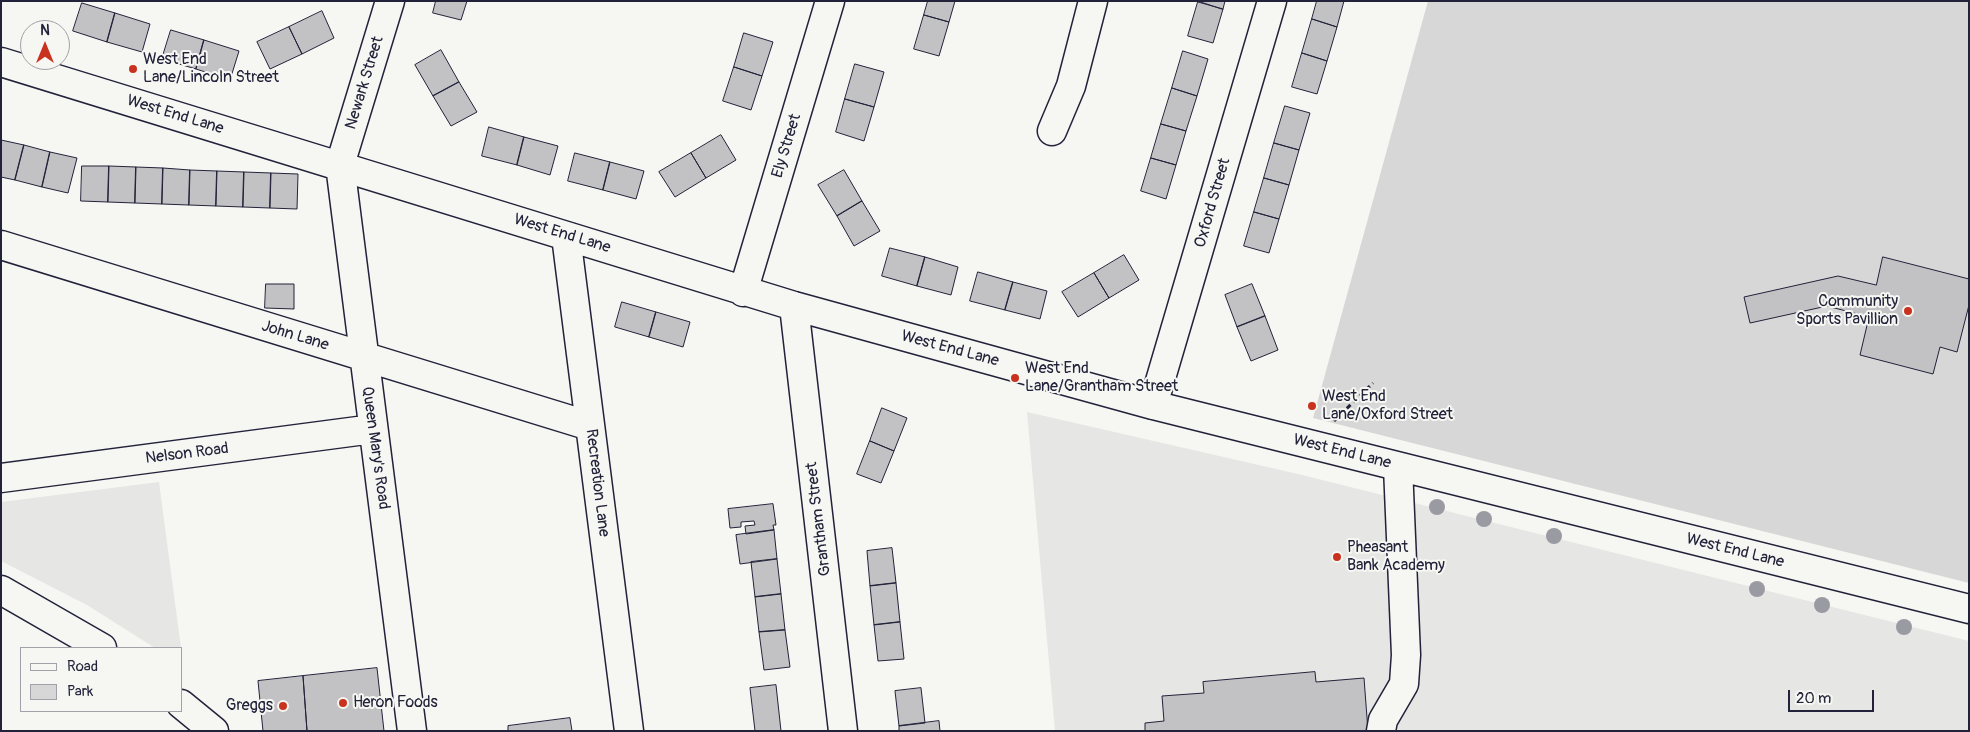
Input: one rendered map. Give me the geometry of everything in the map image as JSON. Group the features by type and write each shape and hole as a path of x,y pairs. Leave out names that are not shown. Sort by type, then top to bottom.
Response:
{"street":[{"name":"Newark Street","path":"340,165 390,1"},
{"name":"Ely Street","path":"744,292 830,1"},
{"path":"1052,131 1071,86 1093,1"},
{"name":"Oxford Street","path":"1153,405 1272,1"},
{"name":"West End Lane","path":"1,62 794,306 1153,405 1969,609"},
{"name":"Queen Mary's Road","path":"340,165 412,731"},
{"name":"Recreation Lane","path":"566,236 629,731"},
{"name":"John Lane","path":"1,245 590,426"},
{"name":"Grantham Street","path":"794,306 844,731"},
{"name":"Nelson Road","path":"1,478 373,430"},
{"path":"1381,731 1383,720 1404,684 1406,665 1398,467"},
{"path":"1,590 100,647"},
{"path":"182,705 214,731"}],"path":[{"path":"1332,423 1373,383"}],"shaded area":[{"name":"Pheasant Bank Academy","path":"1027,412 1298,474 1969,641 1969,731 1055,731"},
{"path":"159,482 181,647 153,647 87,605 1,561 1,502"}],"green space":[{"path":"1428,1 1969,1 1969,583 1313,418"}],"building":[{"path":"436,1 467,1 461,20 433,13"},
{"path":"928,1 955,1 949,22 924,15"},
{"path":"1198,1 1225,1 1223,9"},
{"path":"1317,1 1344,1 1337,27 1312,19"},
{"path":"1198,2 1223,9 1213,43 1188,36"},
{"path":"82,3 115,13 107,42 73,31"},
{"path":"322,11 334,38 302,54 289,27"},
{"path":"115,13 150,24 142,52 107,42"},
{"path":"924,15 949,22 939,56 914,49"},
{"path":"1312,19 1337,27 1327,61 1302,53"},
{"path":"289,27 302,54 270,69 257,42"},
{"path":"171,30 204,40 196,69 162,59"},
{"path":"744,33 773,42 762,76 734,67"},
{"path":"204,40 239,51 230,80 196,69"},
{"path":"441,50 459,82 433,96 415,65"},
{"path":"1183,51 1208,59 1197,96 1172,88"},
{"path":"1302,53 1327,61 1317,94 1292,87"},
{"path":"855,64 884,72 874,107 845,99"},
{"path":"734,67 762,76 751,110 723,101"},
{"path":"459,82 477,112 451,126 433,96"},
{"path":"1172,88 1197,96 1186,131 1161,124"},
{"path":"845,99 874,107 864,141 836,132"},
{"path":"1285,106 1310,113 1299,150 1274,143"},
{"path":"1161,124 1186,131 1176,165 1151,158"},
{"path":"489,127 524,137 517,165 482,156"},
{"path":"721,135 736,160 706,178 691,153"},
{"path":"524,137 558,146 550,175 517,165"},
{"path":"1,140 24,145 15,180 1,177"},
{"path":"1274,143 1299,150 1289,185 1264,178"},
{"path":"24,145 50,152 42,187 15,180"},
{"path":"50,152 77,158 68,193 42,187"},
{"path":"575,153 610,162 603,190 568,181"},
{"path":"691,153 706,178 675,197 659,172"},
{"path":"1151,158 1176,165 1166,199 1141,191"},
{"path":"610,162 644,171 636,199 603,190"},
{"path":"82,166 109,166 108,202 81,201"},
{"path":"109,166 136,167 135,203 108,202"},
{"path":"136,167 163,168 162,204 135,203"},
{"path":"163,168 190,170 189,205 162,204"},
{"path":"190,170 217,171 216,206 189,205"},
{"path":"844,170 862,201 837,216 818,185"},
{"path":"217,171 244,172 243,207 216,206"},
{"path":"244,172 271,173 270,208 243,207"},
{"path":"271,173 298,174 297,209 270,208"},
{"path":"1264,178 1289,185 1279,219 1254,212"},
{"path":"862,201 880,231 854,246 837,216"},
{"path":"1254,212 1279,219 1269,253 1244,246"},
{"path":"890,248 925,257 917,286 882,276"},
{"path":"1124,255 1139,280 1109,298 1094,273"},
{"path":"925,257 958,267 951,295 917,286"},
{"name":"Community Sports Pavillion","path":"1883,257 1969,279 1969,305 1957,352 1940,347 1933,374 1860,355 1869,317 1827,306 1750,323 1744,297 1838,276 1876,285"},
{"path":"978,272 1013,282 1005,310 970,301"},
{"path":"1094,273 1109,298 1078,317 1062,292"},
{"path":"1013,282 1047,291 1040,319 1005,310"},
{"path":"266,284 294,284 294,309 265,308"},
{"path":"1252,284 1265,316 1237,327 1225,295"},
{"path":"622,302 656,312 649,337 615,327"},
{"path":"656,312 690,322 683,347 649,337"},
{"path":"1265,316 1278,350 1251,361 1237,327"},
{"path":"882,408 907,418 894,451 870,441"},
{"path":"870,441 894,451 881,483 857,474"},
{"path":"773,504 776,525 773,525 774,530 746,534 745,526 755,525 754,521 741,522 741,527 730,528 728,509"},
{"path":"774,530 777,559 740,564 736,535"},
{"path":"892,548 896,583 870,586 867,551"},
{"path":"777,559 781,594 755,597 751,562"},
{"path":"896,583 900,622 874,625 870,586"},
{"path":"781,594 785,630 759,632 755,597"},
{"path":"900,622 904,659 878,661 874,625"},
{"path":"785,630 790,667 764,670 759,632"},
{"name":"Heron Foods","path":"377,668 384,731 307,731 303,676"},
{"path":"1315,672 1316,682 1364,678 1368,731 1145,731 1145,723 1164,721 1162,696 1204,693 1203,682"},
{"name":"Greggs","path":"303,676 307,731 263,731 258,681"},
{"path":"776,685 781,731 755,731 750,688"},
{"path":"921,688 925,723 899,726 895,691"},
{"path":"570,718 572,731 508,731 508,726"},
{"path":"939,721 940,731 899,731 899,726"}],"place":[{"name":"West End Lane/Lincoln Street","path":"133,69"},
{"name":"Community Sports Pavillion","path":"1908,311"},
{"name":"West End Lane/Grantham Street","path":"1015,378"},
{"name":"West End Lane/Oxford Street","path":"1312,406"},
{"name":"Pheasant Bank Academy","path":"1337,557"},
{"name":"Heron Foods","path":"343,703"},
{"name":"Greggs","path":"283,706"}]}
